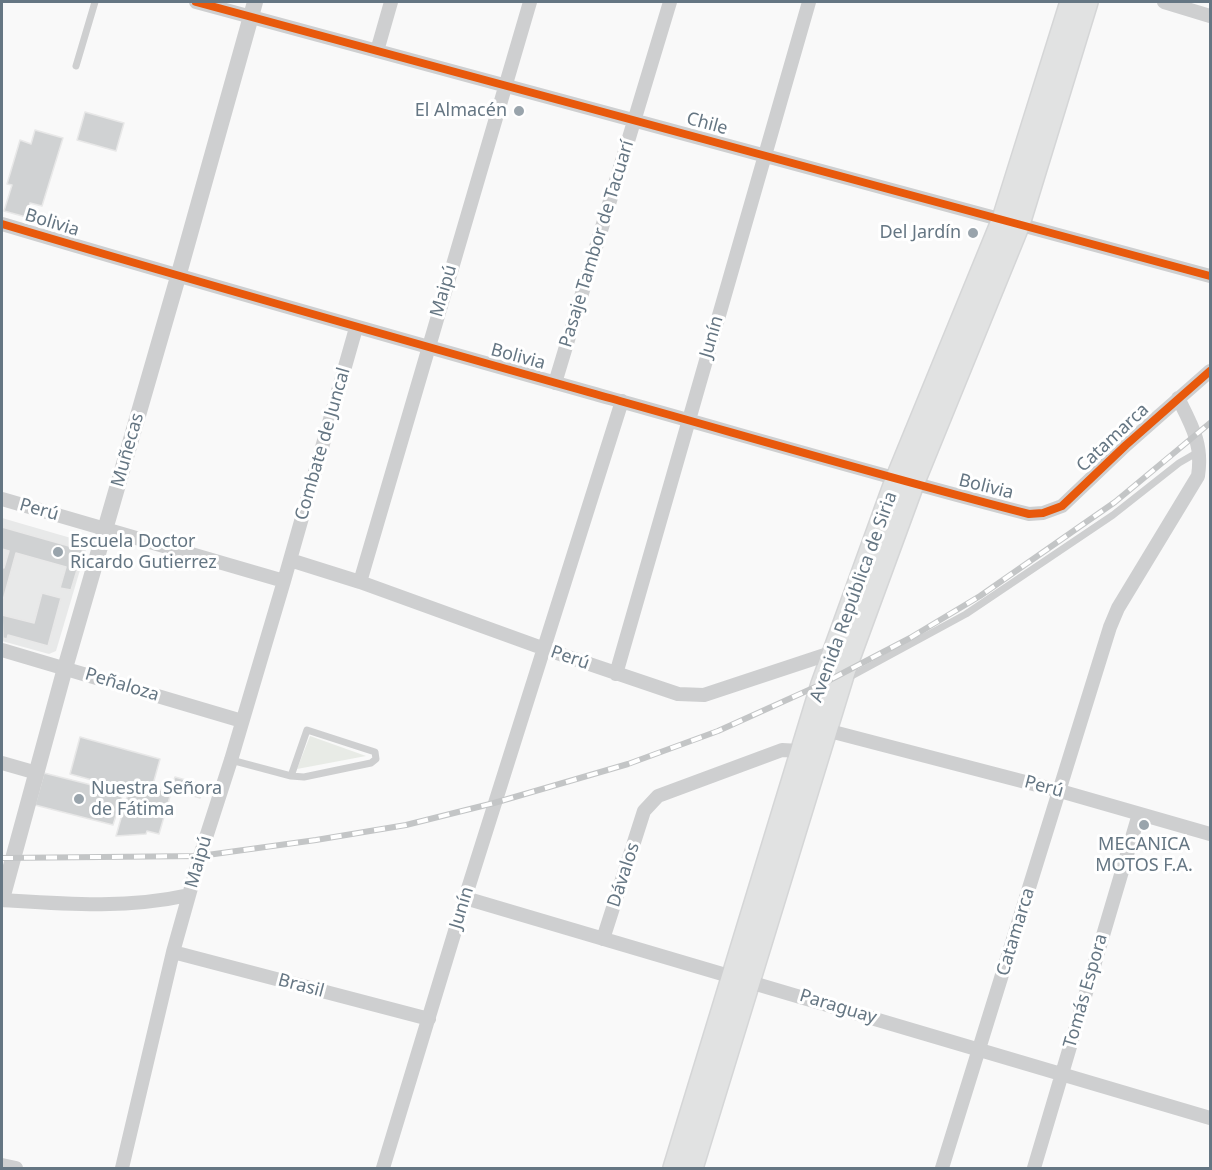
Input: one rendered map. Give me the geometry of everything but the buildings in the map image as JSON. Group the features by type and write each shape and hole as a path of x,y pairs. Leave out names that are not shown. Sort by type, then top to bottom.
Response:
{"main road":[{"name":"Avenida República de Siria","path":"1011,222 1071,2"},
{"name":"Avenida República de Siria","path":"674,1168 742,979 844,649 904,482 1011,222 1088,2"},
{"name":"Avenida República de Siria","path":"692,1168 800,751 818,728 843,681 844,649"}],"street":[{"name":"Chile","path":"196,2 252,9 377,51 1210,276"},
{"path":"377,51 391,2"},
{"name":"Maipú","path":"360,582 530,2"},
{"name":"Pasaje Tambor de Tacuarí","path":"555,383 670,2"},
{"name":"Junín","path":"616,674 809,2"},
{"path":"1164,2 1210,16"},
{"name":"Muñecas","path":"2,900 104,529 178,277 252,9"},
{"name":"Bolivia","path":"2,224 356,328 904,482 1029,514"},
{"name":"Combate de Juncal","path":"290,560 356,328"},
{"name":"Catamarca","path":"1029,514 1043,513 1062,506 1210,371"},
{"path":"1178,398 1196,436 1200,451"},
{"path":"545,649 622,401"},
{"name":"Catamarca","path":"942,1168 1110,627 1118,608 1198,476 1200,451"},
{"name":"Perú","path":"2,500 284,581"},
{"name":"Maipú","path":"122,1168 173,952 290,560"},
{"name":"Perú","path":"290,560 360,582 678,694 704,695 844,649"},
{"name":"Junín","path":"383,1168 465,898 545,649"},
{"name":"Peñaloza","path":"2,650 242,721"},
{"name":"Perú","path":"818,728 1060,791 1210,834"},
{"name":"Dávalos","path":"603,939 644,811 658,796 782,750 800,751"},
{"path":"2,763 37,773"},
{"name":"Tomás Espora","path":"1034,1168 1139,814"},
{"path":"2,900 124,905 158,902 189,895"},
{"name":"Paraguay","path":"465,898 1210,1118"},
{"name":"Brasil","path":"173,952 429,1019"},
{"path":"2,1165 16,1168"}],"lane":[{"path":"76,66 95,2"},
{"path":"843,681 966,614 1113,515 1179,463 1200,451"},
{"path":"231,760 291,776 304,777 371,763 376,759 375,752 307,730 291,776"}],"shaded area":[{"path":"2,518 88,543 56,651 49,654 2,641"},
{"path":"310,736 366,756 297,769"}],"railway":[{"path":"2,858 200,856 316,840 406,825 494,803 628,764 718,731 822,684 910,638 980,596 1115,502 1210,423"}],"cycle path":[{"path":"196,2 1210,276"},
{"path":"2,224 233,292 875,473 1029,514 1043,513 1062,506 1126,445 1210,371"}],"place":[{"name":"El Almacén","path":"519,111"},
{"name":"Del Jardín","path":"973,233"},
{"name":"Escuela Doctor Ricardo Gutierrez","path":"58,552"},
{"name":"Nuestra Señora de Fátima","path":"79,799"},
{"name":"MECANICA MOTOS F.A.","path":"1144,825"}]}
